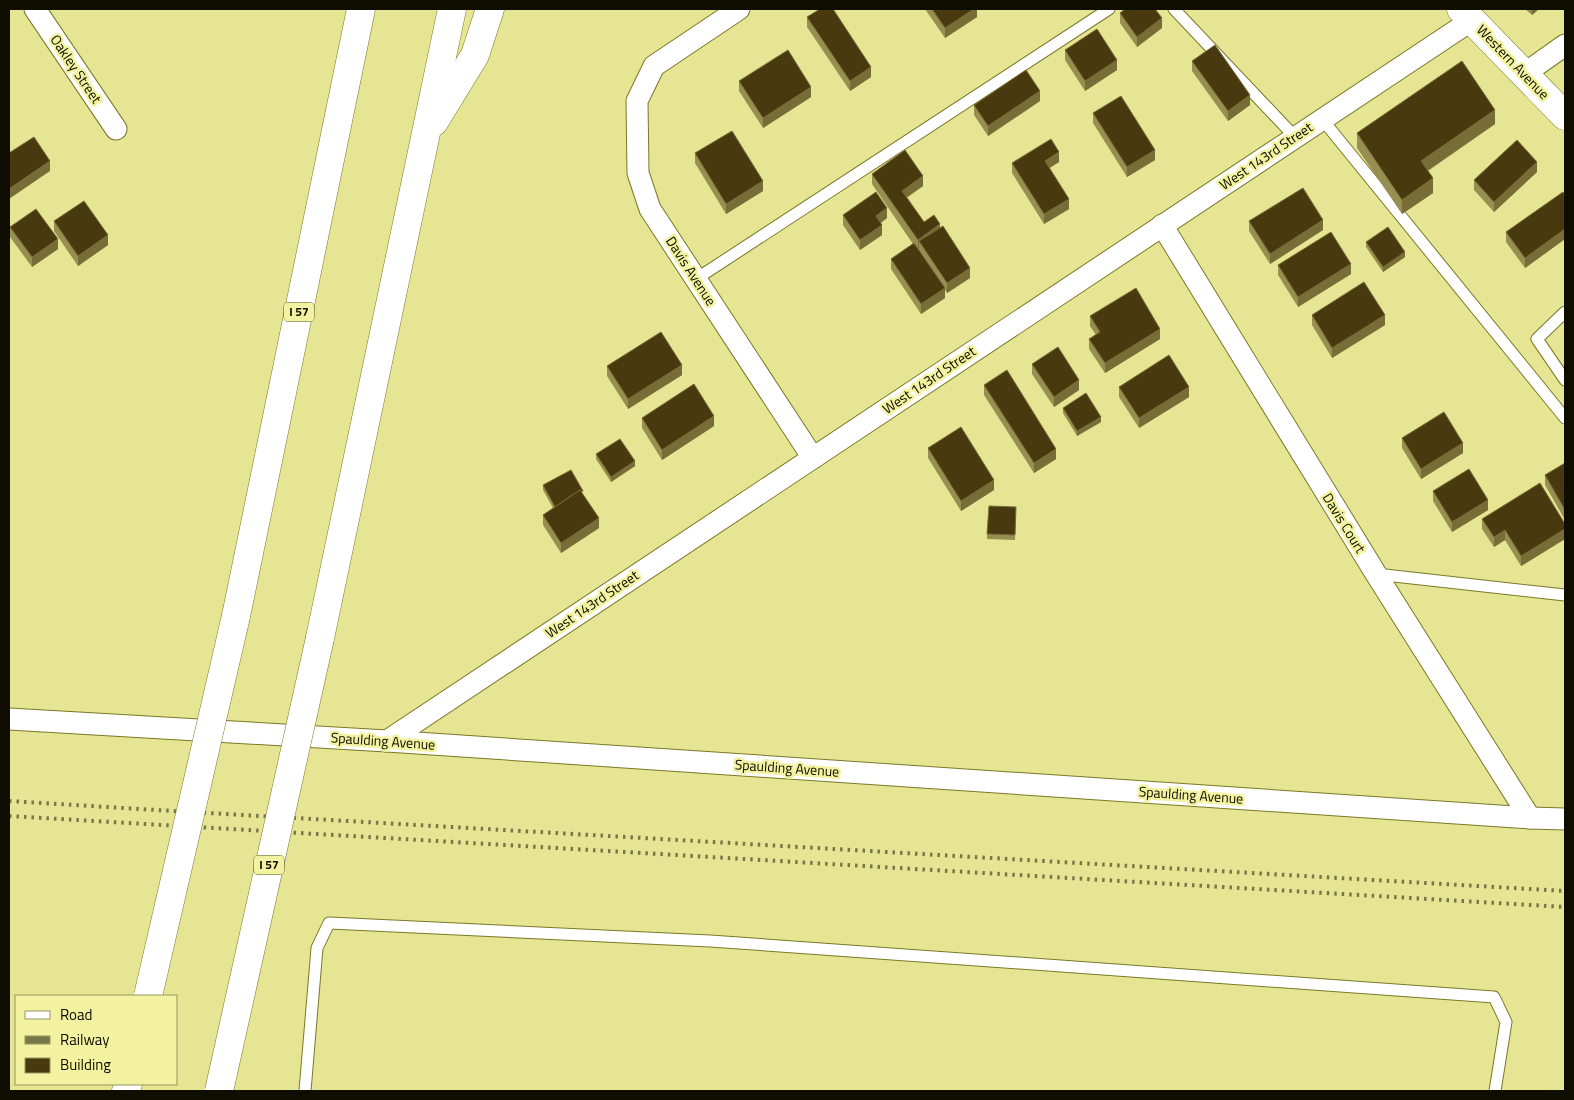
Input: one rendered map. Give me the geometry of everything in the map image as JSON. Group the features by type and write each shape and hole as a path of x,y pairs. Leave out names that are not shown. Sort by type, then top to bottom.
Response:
{"main road":[{"name":"I 57","path":"148,995 236,616 361,9"},
{"name":"I 57","path":"219,1091 320,638 452,9"},
{"path":"424,138 475,56 490,9"},
{"name":"Western Avenue","path":"1466,14 1565,116"}],"street":[{"name":"Oakley Street","path":"35,9 116,130"},
{"name":"Davis Avenue","path":"739,9 654,66 637,101 638,173 650,209 813,458"},
{"name":"West 143rd Street","path":"386,741 1322,119 1466,14"},
{"path":"1524,74 1565,45"},
{"name":"Davis Court","path":"1162,225 1376,574 1530,818"},
{"name":"Spaulding Avenue","path":"9,719 386,741 1565,819"}],"lane":[{"path":"696,278 1109,9"},
{"path":"1174,9 1295,137"},
{"path":"1322,119 1565,418"},
{"path":"1565,312 1537,339 1565,380"},
{"path":"1376,574 1565,595"},
{"path":"305,1091 316,948 330,923 710,941 1494,997 1506,1022 1494,1091"}],"building":[{"path":"820,9 833,9 871,67 850,81 807,17"},
{"path":"932,9 974,9 945,28"},
{"path":"1125,9 1155,9 1162,18 1137,37 1120,13"},
{"path":"1097,29 1117,60 1085,81 1065,50"},
{"path":"1215,45 1250,95 1228,111 1192,61"},
{"path":"788,50 811,87 763,118 739,81"},
{"path":"1462,61 1495,110 1421,161 1433,178 1402,200 1357,133"},
{"path":"1026,70 1040,91 988,126 974,105"},
{"path":"1121,96 1155,150 1127,167 1093,113"},
{"path":"732,131 763,181 726,204 695,153"},
{"path":"34,137 50,161 9,189 9,153"},
{"path":"1051,139 1059,152 1045,161 1069,199 1044,214 1012,163"},
{"path":"1517,140 1537,162 1494,202 1474,180"},
{"path":"905,150 923,176 902,191 924,222 934,215 940,224 918,240 872,174"},
{"path":"1303,188 1323,220 1270,254 1249,221"},
{"path":"876,192 887,208 876,216 882,225 860,240 843,215"},
{"path":"1563,192 1565,196 1565,229 1525,258 1506,232"},
{"path":"84,201 108,235 78,256 54,221"},
{"path":"36,209 58,239 32,257 10,227"},
{"path":"943,226 970,268 947,283 919,241"},
{"path":"1388,227 1405,252 1383,267 1366,242"},
{"path":"1331,232 1351,264 1298,297 1278,265"},
{"path":"914,243 945,288 921,304 891,259"},
{"path":"1364,282 1385,315 1332,348 1312,315"},
{"path":"1136,288 1160,329 1105,363 1089,339 1100,332 1090,316"},
{"path":"661,332 682,365 628,399 607,366"},
{"path":"1058,347 1079,380 1054,397 1032,364"},
{"path":"1169,355 1189,387 1139,418 1119,387"},
{"path":"1007,370 1056,449 1034,463 984,385"},
{"path":"694,384 714,416 662,450 642,418"},
{"path":"1086,393 1101,417 1077,431 1063,408"},
{"path":"1444,412 1463,443 1421,469 1402,438"},
{"path":"961,427 994,480 961,501 928,448"},
{"path":"620,439 635,461 611,477 596,454"},
{"path":"1565,463 1565,510 1545,475"},
{"path":"1469,469 1488,500 1452,522 1433,491"},
{"path":"571,470 583,491 581,492 580,490 555,507 543,485"},
{"path":"1540,483 1565,524 1565,529 1521,556 1505,530 1494,537 1482,519"},
{"path":"580,490 599,518 561,543 543,515"},
{"path":"989,506 1016,507 1015,535 987,534"}],"railway":[{"path":"9,801 1565,891"},
{"path":"9,816 1565,907"}]}
